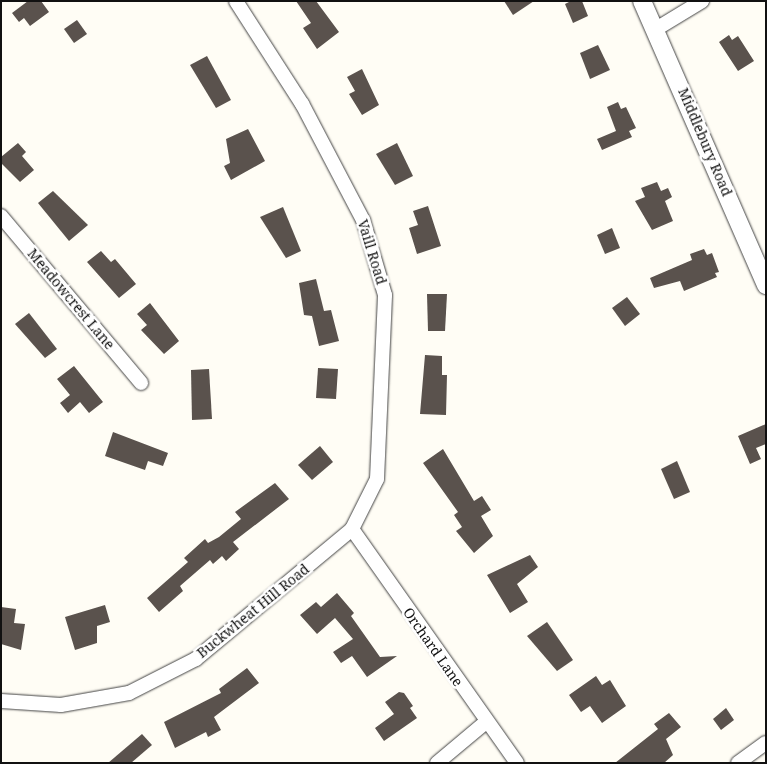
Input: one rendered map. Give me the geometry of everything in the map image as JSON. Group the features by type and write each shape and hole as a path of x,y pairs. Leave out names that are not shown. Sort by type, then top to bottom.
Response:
{"street":[{"name":"Vaill Road","path":"236,1 302,104 363,220 385,295 377,479 352,529"},
{"name":"Middlebury Road","path":"642,1 656,29 766,285"},
{"path":"656,29 702,1"},
{"name":"Meadowcrest Lane","path":"1,216 141,383"},
{"name":"Buckwheat Hill Road","path":"1,701 61,705 129,693 196,659 352,529"},
{"name":"Orchard Lane","path":"352,529 486,722 517,763"},
{"path":"437,763 486,722"},
{"path":"738,763 766,743"}],"building":[{"path":"28,1 41,1 49,12 30,26 24,18 19,22 12,13"},
{"path":"296,1 316,1 339,32 317,49 303,28 311,23"},
{"path":"504,1 534,1 513,15"},
{"path":"571,1 582,1 588,16 573,23 565,4"},
{"path":"77,20 87,34 74,43 64,29"},
{"path":"729,35 732,40 738,36 754,61 738,71 719,42"},
{"path":"598,45 610,70 590,79 580,53"},
{"path":"207,56 231,100 216,108 190,65"},
{"path":"362,69 379,105 362,115 349,94 355,91 347,77"},
{"path":"618,102 621,109 626,107 636,128 629,131 632,137 602,150 597,139 616,131 607,107"},
{"path":"248,129 265,161 231,180 224,166 230,163 226,139"},
{"path":"18,143 26,152 22,156 34,170 20,182 1,163 1,157"},
{"path":"397,143 413,176 395,185 376,154"},
{"path":"657,182 661,191 668,188 672,197 665,201 673,221 652,230 635,201 645,197 641,188"},
{"path":"53,191 88,225 69,241 38,203"},
{"path":"428,206 441,246 417,254 409,228 418,225 413,211"},
{"path":"283,207 301,251 286,258 260,217"},
{"path":"612,228 620,248 605,254 597,235"},
{"path":"704,249 707,255 712,253 719,272 715,273 717,277 684,291 680,281 654,288 650,278 692,260 690,254"},
{"path":"101,251 111,262 115,259 136,284 119,298 87,262"},
{"path":"316,279 324,311 331,310 339,341 319,346 312,316 304,315 299,283"},
{"path":"427,294 447,294 445,331 428,331"},
{"path":"627,297 640,314 625,326 612,308"},
{"path":"150,303 179,341 164,354 141,330 147,325 137,314"},
{"path":"29,313 57,349 45,358 15,324"},
{"path":"425,355 442,356 442,375 447,375 446,415 420,414"},
{"path":"74,366 103,402 89,413 80,402 68,413 60,403 70,395 57,379"},
{"path":"318,368 338,369 336,399 316,398"},
{"path":"209,369 212,419 192,420 191,370"},
{"path":"766,424 766,444 756,448 761,459 750,464 738,436"},
{"path":"113,432 168,453 163,466 148,461 145,470 105,456"},
{"path":"320,446 333,462 312,480 298,465"},
{"path":"443,449 474,501 482,496 491,510 481,516 493,536 474,553 456,531 462,527 454,515 458,512 423,463"},
{"path":"677,461 690,492 674,499 661,469"},
{"path":"275,483 289,499 233,542 239,549 226,561 222,556 213,564 210,560 180,586 183,591 159,612 147,598 188,562 184,558 205,539 208,543 219,537 241,519 235,512"},
{"path":"530,555 538,567 517,584 528,602 510,613 487,575"},
{"path":"337,593 354,613 351,616 380,657 397,656 367,677 352,656 341,663 333,652 353,639 335,618 317,634 300,615 316,602 321,607"},
{"path":"105,605 110,622 97,626 97,643 75,650 65,617"},
{"path":"1,607 16,609 14,623 25,624 21,650 1,644"},
{"path":"547,622 573,660 557,671 527,636"},
{"path":"247,668 259,683 214,717 221,730 208,737 206,732 175,748 164,722 221,693 219,689"},
{"path":"596,676 602,685 610,680 626,706 602,723 590,706 581,712 569,695"},
{"path":"399,692 404,693 413,706 410,708 417,718 384,741 375,728 394,714 385,702"},
{"path":"726,708 734,720 721,730 713,719"},
{"path":"669,713 681,727 666,739 673,755 664,763 615,763 658,729 654,724"},
{"path":"142,734 152,745 131,763 108,763"}]}
